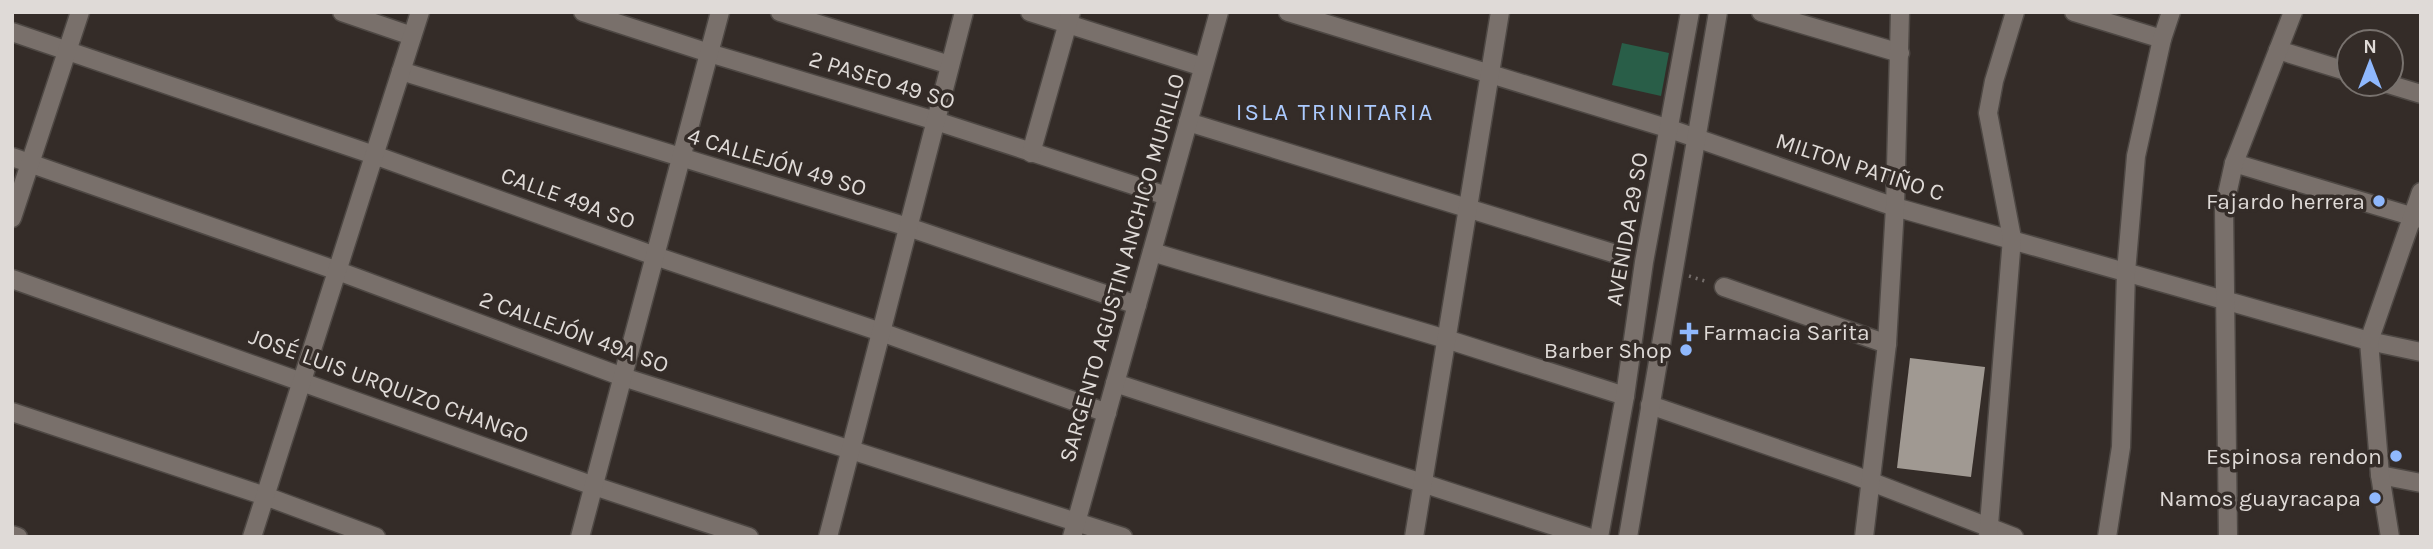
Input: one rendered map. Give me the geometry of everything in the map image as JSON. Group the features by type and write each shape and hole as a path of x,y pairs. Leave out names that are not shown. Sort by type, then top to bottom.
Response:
{"street":[{"path":"12,218 80,12"},
{"path":"342,12 412,36"},
{"path":"252,537 420,12"},
{"name":"2 PASEO 49 SO","path":"583,12 936,121 1167,197"},
{"path":"707,12 709,53"},
{"path":"580,537 720,12"},
{"path":"780,12 950,65"},
{"path":"828,537 964,12"},
{"path":"1030,12 1069,19 1203,67"},
{"name":"SARGENTO AGUSTIN ANCHICO MURILLO","path":"1074,529 1219,12"},
{"name":"MILTON PATIÑO C","path":"1288,12 1670,129 1895,207 2369,341 2421,352"},
{"path":"1414,537 1500,12"},
{"name":"AVENIDA 29 SO","path":"1599,537 1625,397 1644,261 1690,12"},
{"path":"1628,537 1718,12"},
{"path":"1761,12 1900,53"},
{"path":"1864,537 1887,344 1895,207 1900,12"},
{"path":"1989,532 2012,238 1988,113 1994,81 2015,12"},
{"path":"2074,12 2162,39"},
{"path":"2106,537 2121,447 2126,271 2137,156 2162,39 2171,12"},
{"path":"2228,537 2224,208 2234,163 2293,12"},
{"path":"1031,153 1069,19"},
{"name":"CALLE 49A SO","path":"12,32 374,155 1107,413"},
{"path":"2278,50 2335,68"},
{"name":"4 CALLEJÓN 49 SO","path":"401,71 908,227 1137,305"},
{"path":"1188,122 1616,254"},
{"name":"2 CALLEJÓN 49A SO","path":"12,157 338,271 623,377 850,450 1074,529 1124,537"},
{"path":"2234,163 2417,218"},
{"path":"2390,537 2380,475 2369,341 2417,218 2421,192"},
{"path":"1152,253 1446,339 1625,397"},
{"name":"JOSÉ LUIS URQUIZO CHANGO","path":"12,279 594,486 749,537"},
{"path":"1724,287 1887,344"},
{"path":"1115,383 1588,537"},
{"path":"1650,405 1872,484 1989,532 2014,537"},
{"path":"12,412 265,496 376,537"},
{"path":"2380,475 2421,482"},
{"path":"12,535 18,537"}],"green space":[{"path":"1622,43 1669,53 1661,96 1612,85"}],"building":[{"path":"1910,358 1985,367 1971,477 1897,468"}],"place":[{"name":"Fajardo herrera","path":"2379,201"},
{"name":"Farmacia Sarita","path":"1689,332"},
{"name":"Barber Shop","path":"1686,350"},
{"name":"Espinosa rendon","path":"2396,456"},
{"name":"Namos guayracapa","path":"2375,498"}],"district":[{"name":"ISLA TRINITARIA","path":"1335,112"}]}
